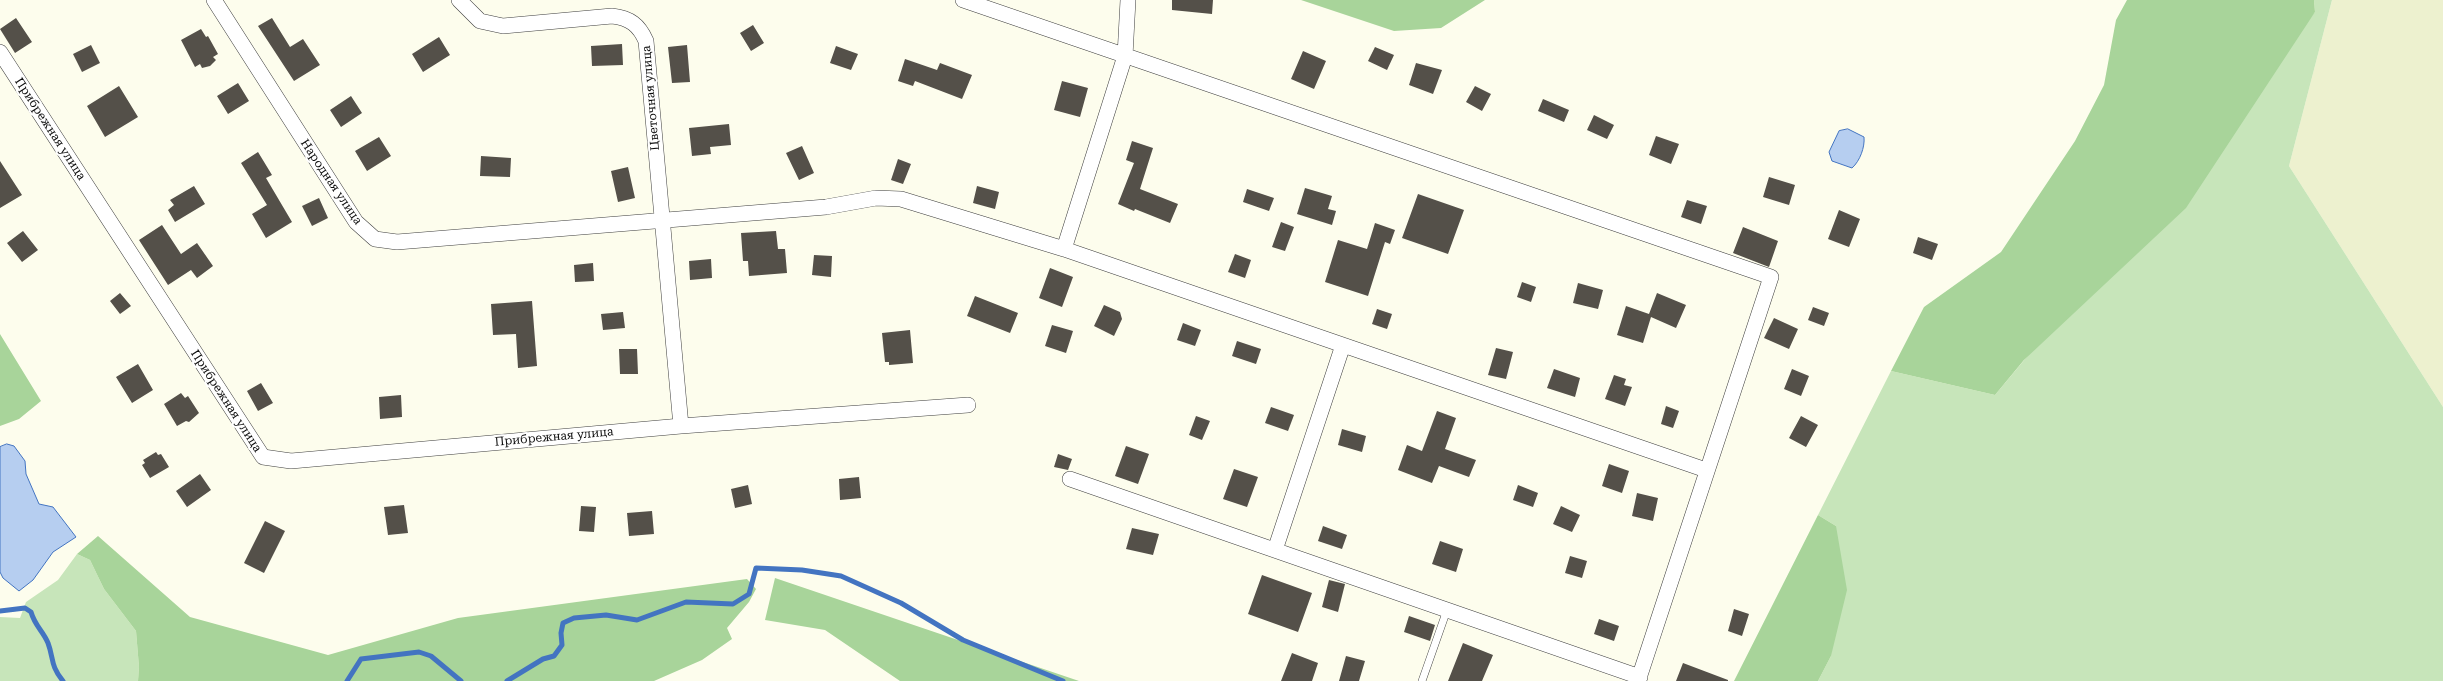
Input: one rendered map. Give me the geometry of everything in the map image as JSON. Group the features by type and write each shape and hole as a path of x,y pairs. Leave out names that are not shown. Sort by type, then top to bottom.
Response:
{"street":[{"name":"Народная улица","path":"214,0 356,222 375,239 397,242 662,219 826,207 876,198 901,200 1064,249 1706,470"},
{"name":"Цветочная улица","path":"459,0 480,21 502,26 612,16 626,18 640,28 646,41 681,426"},
{"path":"963,0 1771,277 1706,470 1639,679 1070,478"},
{"path":"1064,249 1125,56 1128,0"},
{"name":"Прибрежная улица","path":"0,52 262,457 291,461 681,426 968,405"},
{"path":"1275,550 1344,345"}],"lane":[{"path":"1422,681 1447,610"}],"green space":[{"path":"1301,0 1485,0 1441,28 1394,31"},
{"path":"2127,0 2314,0 2315,12 2186,208 2024,360 1995,395 1891,371 1924,307 2001,252 2075,141 2104,85 2116,20"},
{"path":"2314,0 2332,0 2289,166 2443,407 2443,681 1818,681 1831,656 1836,526 1818,515 1891,371 1995,395 2315,12"},
{"path":"2332,0 2443,0 2443,407 2289,166"},
{"path":"0,334 41,401 19,419 0,426"},
{"path":"1818,515 1836,526 1847,590 1831,656 1818,681 1734,681"},
{"path":"98,536 190,617 328,655 458,618 747,579 756,589 749,602 727,628 732,639 702,660 654,681 138,681 139,667 136,631 104,589 90,560 77,554"},
{"path":"77,554 90,560 104,589 136,631 139,667 138,681 0,681 0,617 20,618 26,602 58,580"},
{"path":"775,578 1079,681 900,681 825,630 765,620"}],"water":[{"path":"1848,129 1864,137 1864,145 1861,154 1852,168 1832,161 1829,152 1839,131"},
{"path":"7,444 14,446 25,461 26,474 39,504 53,507 76,537 53,552 33,580 19,591 3,578 0,572 0,447"}],"building":[{"path":"1172,0 1213,0 1212,14 1172,10"},
{"path":"16,18 32,42 15,53 0,29"},
{"path":"272,18 290,47 303,39 320,65 294,81 258,26"},
{"path":"753,25 764,43 751,51 740,33"},
{"path":"201,29 206,37 208,36 218,54 213,57 216,60 210,66 202,68 200,64 195,67 181,40"},
{"path":"439,37 450,55 423,72 412,54"},
{"path":"622,44 623,65 592,66 591,46"},
{"path":"91,45 100,63 82,72 73,54"},
{"path":"687,45 690,82 672,83 668,47"},
{"path":"836,46 858,54 851,70 830,63"},
{"path":"1375,47 1394,55 1387,70 1368,61"},
{"path":"1303,51 1326,61 1314,89 1291,79"},
{"path":"905,59 937,70 940,63 972,75 962,99 915,81 913,86 898,81"},
{"path":"1416,63 1442,70 1433,94 1409,85"},
{"path":"1062,81 1088,88 1080,117 1054,110"},
{"path":"238,83 249,101 228,114 217,96"},
{"path":"119,86 138,117 105,137 87,106"},
{"path":"1475,86 1491,94 1482,111 1466,102"},
{"path":"351,96 362,113 341,127 330,110"},
{"path":"1543,99 1569,110 1564,122 1538,111"},
{"path":"1594,115 1614,125 1607,139 1587,130"},
{"path":"729,124 731,145 710,147 711,154 692,156 689,128"},
{"path":"1656,136 1679,144 1671,164 1649,155"},
{"path":"379,137 391,156 367,171 355,151"},
{"path":"1132,141 1153,148 1140,189 1178,204 1170,223 1118,204 1134,163 1126,160"},
{"path":"802,146 814,173 799,180 786,153"},
{"path":"258,152 272,175 266,178 292,222 266,238 252,214 267,205 241,163"},
{"path":"481,156 511,158 510,177 480,176"},
{"path":"898,159 911,164 903,184 891,180"},
{"path":"0,161 22,195 0,208"},
{"path":"628,167 635,198 618,202 611,171"},
{"path":"1769,177 1795,185 1789,205 1763,197"},
{"path":"194,186 205,204 175,222 168,210 174,205 170,200"},
{"path":"977,186 999,192 995,209 973,203"},
{"path":"1305,188 1332,196 1328,209 1336,211 1332,225 1297,214"},
{"path":"1247,189 1274,198 1269,211 1243,202"},
{"path":"1418,194 1464,210 1448,254 1402,238"},
{"path":"319,198 328,218 312,226 302,206"},
{"path":"1687,200 1707,206 1701,224 1681,217"},
{"path":"1839,210 1860,219 1849,247 1828,239"},
{"path":"1281,222 1294,227 1285,251 1272,247"},
{"path":"1375,223 1395,230 1390,244 1385,242 1368,296 1325,282 1338,240 1367,249"},
{"path":"162,225 181,254 197,243 213,266 197,278 191,270 168,285 139,240"},
{"path":"1743,227 1778,241 1769,267 1733,253"},
{"path":"23,231 38,250 22,262 7,243"},
{"path":"776,231 778,249 785,249 787,273 749,276 748,261 743,261 741,233"},
{"path":"1918,237 1938,244 1932,260 1913,253"},
{"path":"1235,254 1251,260 1245,278 1228,272"},
{"path":"814,255 832,256 831,277 812,275"},
{"path":"711,259 712,278 690,280 689,261"},
{"path":"593,263 594,281 575,282 574,265"},
{"path":"1050,268 1073,277 1062,307 1039,298"},
{"path":"1522,282 1536,287 1531,302 1517,297"},
{"path":"1578,283 1603,290 1598,309 1573,303"},
{"path":"120,293 131,306 120,314 110,301"},
{"path":"1657,293 1686,305 1676,328 1651,317 1643,343 1617,335 1626,306 1649,314"},
{"path":"975,296 1018,313 1010,333 967,316"},
{"path":"532,301 537,366 518,368 516,334 493,335 491,304"},
{"path":"1104,305 1120,312 1122,319 1114,336 1094,326"},
{"path":"1813,307 1829,313 1824,326 1808,320"},
{"path":"1377,309 1392,314 1387,329 1372,324"},
{"path":"623,312 625,328 603,330 601,314"},
{"path":"1774,318 1798,329 1789,349 1764,338"},
{"path":"1183,323 1201,330 1195,346 1177,340"},
{"path":"1052,325 1073,331 1066,353 1045,346"},
{"path":"910,330 913,363 889,365 889,362 885,362 882,333"},
{"path":"1237,341 1261,349 1256,364 1232,356"},
{"path":"1496,348 1513,352 1506,379 1488,375"},
{"path":"619,349 637,349 638,374 620,374"},
{"path":"138,364 153,390 132,403 116,377"},
{"path":"1554,369 1580,378 1575,397 1547,388"},
{"path":"1792,369 1809,376 1801,396 1784,389"},
{"path":"1614,375 1626,379 1624,385 1632,387 1625,406 1605,399"},
{"path":"261,383 273,403 258,411 247,391"},
{"path":"181,393 185,398 188,396 199,413 189,422 186,421 177,426 164,404"},
{"path":"401,395 402,417 380,419 379,397"},
{"path":"1666,406 1679,411 1673,428 1661,424"},
{"path":"1271,407 1294,415 1288,431 1265,423"},
{"path":"1437,411 1456,418 1445,449 1476,460 1469,477 1439,466 1432,483 1398,470 1407,445 1422,451"},
{"path":"1196,416 1210,421 1202,440 1189,435"},
{"path":"1801,416 1818,425 1806,447 1789,438"},
{"path":"1342,429 1366,436 1362,452 1338,445"},
{"path":"1126,446 1149,454 1138,484 1115,476"},
{"path":"156,452 158,455 161,454 169,467 150,478 142,465 145,463 143,460"},
{"path":"1058,454 1072,459 1068,470 1054,467"},
{"path":"1609,464 1629,471 1622,493 1602,486"},
{"path":"1234,469 1258,477 1247,507 1223,499"},
{"path":"200,474 211,490 187,507 176,491"},
{"path":"859,477 861,498 840,500 839,479"},
{"path":"748,485 752,504 735,508 731,489"},
{"path":"1518,485 1538,493 1533,507 1513,500"},
{"path":"1637,493 1658,498 1653,521 1632,516"},
{"path":"404,505 408,533 388,535 384,507"},
{"path":"581,506 596,507 594,532 579,531"},
{"path":"1561,506 1580,515 1572,532 1553,524"},
{"path":"652,511 654,534 629,536 627,513"},
{"path":"265,521 285,531 264,573 244,563"},
{"path":"1323,526 1347,535 1342,549 1318,541"},
{"path":"1132,528 1159,534 1153,555 1126,549"},
{"path":"1440,541 1463,549 1456,572 1432,564"},
{"path":"1570,556 1587,561 1582,578 1565,573"},
{"path":"1262,575 1312,593 1298,632 1248,614"},
{"path":"1329,580 1345,584 1338,612 1322,607"},
{"path":"1734,609 1749,614 1742,636 1728,631"},
{"path":"1409,616 1435,625 1430,641 1404,632"},
{"path":"1599,619 1619,626 1614,641 1594,634"},
{"path":"1463,643 1493,655 1482,681 1448,681"},
{"path":"1292,653 1318,663 1312,681 1281,681"},
{"path":"1346,656 1365,661 1359,681 1339,681"},
{"path":"1683,663 1728,680 1728,681 1676,681"}],"waterway":[{"path":"507,681 543,659 554,656 562,645 561,633 563,623 574,618 606,615 637,620 686,602 733,604 749,594 756,568 802,570 841,576 901,603 963,640 1063,681"},
{"path":"0,611 25,608 31,612 48,643 54,666 63,681"},
{"path":"347,681 361,659 419,652 431,656 461,681"}]}
